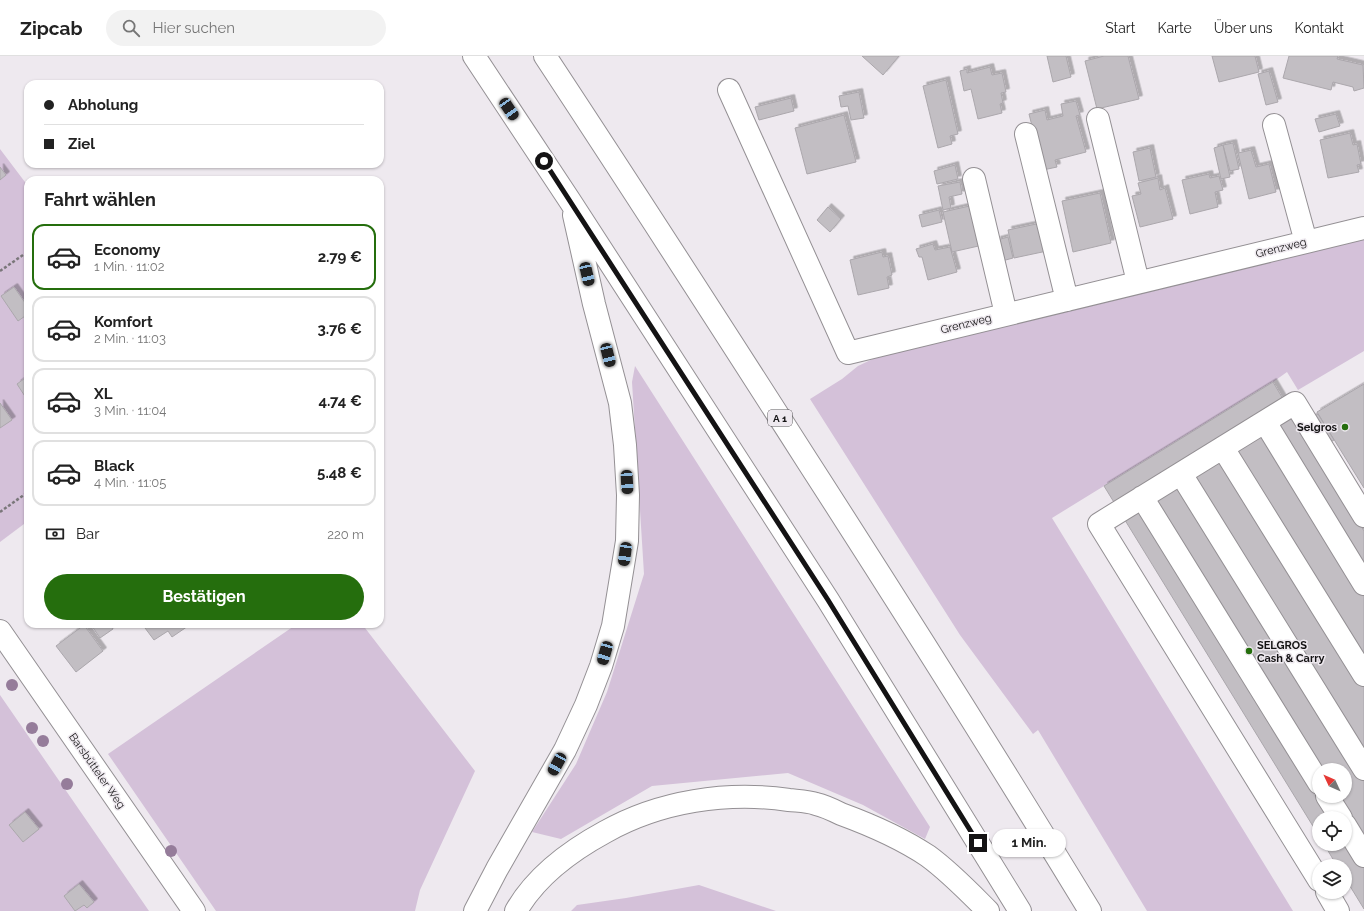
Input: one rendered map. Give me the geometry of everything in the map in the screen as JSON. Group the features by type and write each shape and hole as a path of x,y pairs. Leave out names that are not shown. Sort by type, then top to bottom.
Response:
{"main road":[{"path":"474,56 570,201 828,600 1020,911"},
{"name":"A 1","path":"545,56 646,210 1012,781 1090,911"},
{"name":"Grenzweg","path":"729,90 848,353 1364,228"},
{"path":"1098,119 1138,282"},
{"path":"1274,125 1306,242"},
{"path":"1026,134 1067,300"},
{"path":"974,179 1006,314"},
{"path":"476,911 497,869 565,750 586,705 601,666 613,626 627,541 628,495 625,445 620,403 594,304 570,201"},
{"path":"1312,869 1099,524 1295,403 1364,516"},
{"path":"1265,422 1364,584"},
{"path":"1223,448 1364,675"},
{"path":"1181,474 1364,769"},
{"path":"1142,497 1312,772"},
{"name":"Barsbütteler Weg","path":"0,630 194,911"},
{"path":"516,911 538,881 560,860 584,843 602,833 621,823 646,813 686,803 724,797 768,797 816,804 864,822 910,845 928,857 950,874 988,911"},
{"path":"1352,836 1364,856"},
{"path":"1331,899 1338,911"}],"path":[{"path":"0,271 22,255"},
{"path":"0,512 24,495"}],"shaded area":[{"path":"0,149 24,181 24,524 0,542"},
{"path":"1364,233 1364,351 1298,390 1287,372 1052,518 1293,911 1147,911 1038,730 1033,734 960,635 810,399 842,379 858,366 877,357"},
{"path":"635,366 930,827 925,839 863,805 788,773 652,786 561,839 532,832 576,764 607,692 644,574 632,382"},
{"path":"291,628 365,628 475,771 420,890 415,911 216,911 108,754"},
{"path":"0,695 149,911 0,911"},
{"path":"699,885 776,911 571,911 577,905"}],"building":[{"path":"862,56 899,56 883,75"},
{"path":"1047,56 1066,56 1071,77 1053,82"},
{"path":"1104,56 1128,56 1139,99 1097,109 1085,61"},
{"path":"1212,56 1255,56 1259,72 1219,82"},
{"path":"1289,56 1338,56 1337,59 1363,65 1364,88 1354,91 1353,87 1333,82 1331,90 1283,78"},
{"path":"990,67 992,75 1002,73 1006,92 1001,93 1003,103 1000,104 1002,113 978,119 971,89 964,91 960,71 967,69 967,73"},
{"path":"1269,71 1278,102 1266,105 1258,74"},
{"path":"946,80 958,134 950,136 952,144 938,148 923,86"},
{"path":"859,92 864,118 851,120 848,106 841,107 839,96"},
{"path":"791,98 794,111 759,120 755,107"},
{"path":"1076,101 1080,115 1076,116 1086,152 1055,160 1057,167 1043,170 1029,114 1045,110 1047,120 1063,116 1061,104"},
{"path":"1336,114 1340,126 1319,132 1315,119"},
{"path":"844,115 856,162 807,174 795,128"},
{"path":"1350,133 1353,145 1357,144 1361,164 1357,165 1359,172 1328,178 1320,140"},
{"path":"1233,143 1239,169 1230,171 1223,145"},
{"path":"1223,145 1230,177 1221,179 1214,148"},
{"path":"1150,148 1156,177 1139,181 1133,152"},
{"path":"1251,150 1256,167 1269,164 1276,192 1249,199 1238,153"},
{"path":"955,165 958,179 937,184 934,171"},
{"path":"0,167 6,175 0,180"},
{"path":"1209,174 1210,178 1219,176 1223,190 1215,192 1218,207 1190,214 1182,180"},
{"path":"1158,178 1160,190 1165,188 1173,219 1140,227 1132,196 1141,194 1138,183"},
{"path":"960,182 962,194 949,197 951,208 943,210 938,186"},
{"path":"1100,193 1111,243 1073,252 1062,201"},
{"path":"974,205 983,245 952,252 943,212"},
{"path":"828,207 841,219 830,232 817,220"},
{"path":"939,210 942,222 922,227 919,215"},
{"path":"1041,223 1047,251 1014,258 1008,230"},
{"path":"1008,237 1013,258 1002,261 997,240"},
{"path":"933,244 935,250 950,247 957,272 928,280 922,257 919,257 916,249"},
{"path":"882,252 883,257 888,256 892,275 887,277 889,288 858,295 850,260"},
{"path":"14,287 24,301 24,317 18,321 1,296"},
{"path":"24,379 24,395 17,384"},
{"name":"SELGROS Cash & Carry","path":"1273,382 1299,426 1318,414 1334,440 1315,451 1364,531 1364,909 1352,889 1352,859 1333,859 1328,851 1352,851 1352,811 1312,811 1312,825 1104,486"},
{"name":"Selgros","path":"1364,384 1364,488 1317,412"},
{"path":"0,403 12,420 0,428"},
{"path":"80,628 86,628 103,651 76,672 56,646"},
{"path":"93,628 112,628 113,629 100,638"},
{"path":"145,628 185,628 172,637 168,631 154,640"},
{"path":"25,812 39,829 23,842 9,825"},
{"path":"79,884 94,902 87,908 84,905 75,911 64,896"}],"place":[{"name":"Selgros","path":"1345,427"},
{"name":"SELGROS Cash & Carry","path":"1249,651"}],"route":[{"path":"544,161 828,600 978,843"}]}
